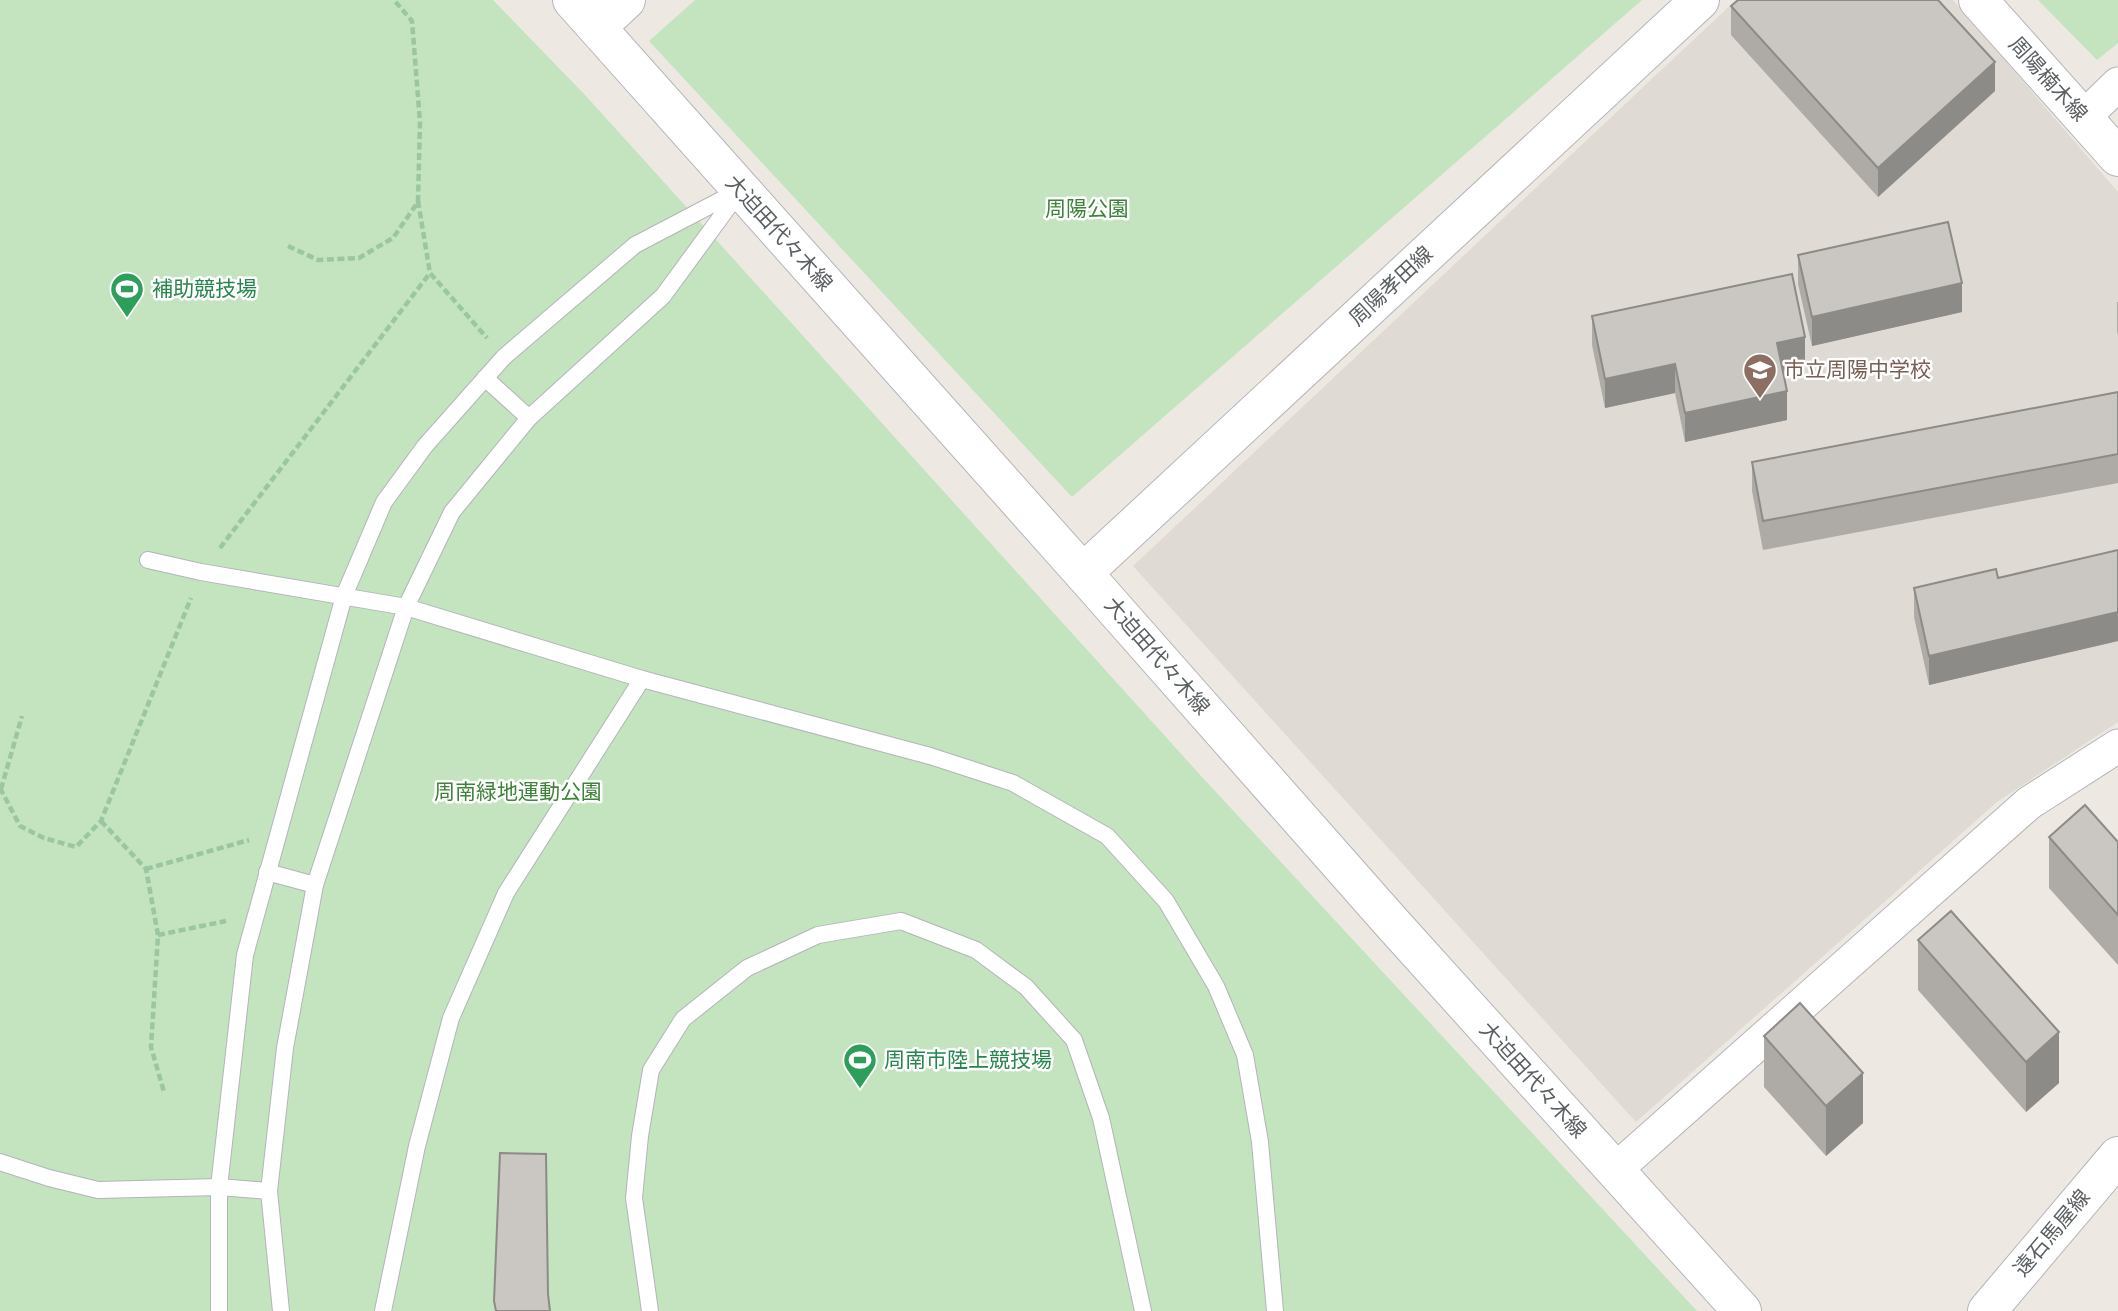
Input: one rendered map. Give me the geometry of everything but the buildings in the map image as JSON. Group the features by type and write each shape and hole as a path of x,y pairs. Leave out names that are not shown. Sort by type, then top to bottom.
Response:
{"street":[{"path":"585,13 626,0"},
{"name":"周陽孝田線","path":"1083,573 1700,0"},
{"name":"周陽楠木線","path":"1978,0 2118,157"},
{"name":"大迫田代々木線","path":"585,13 1614,1171 1742,1311"},
{"path":"2082,118 2118,84"},
{"path":"1614,1171 2029,803 2118,746"},
{"name":"遠石馬屋線","path":"1987,1311 2118,1156"}],"lane":[{"path":"219,1311 219,1187 245,955 344,596 384,502 425,446 504,357 635,245 740,190"},
{"path":"281,1311 269,1191 285,1048 315,885 406,607 452,512 529,418 663,296 740,190"},
{"path":"485,378 529,418"},
{"path":"148,559 201,572 406,607 642,679 930,755 1013,783 1107,836 1166,901 1216,986 1245,1055 1260,1142 1275,1311"},
{"path":"383,1311 417,1146 452,1018 506,893 642,679"},
{"path":"267,872 315,885"},
{"path":"650,1311 634,1198 640,1136 651,1070 683,1019 747,968 818,934 901,921 976,950 1026,987 1074,1040 1101,1118 1143,1311"},
{"path":"0,1161 98,1191 219,1187 269,1191"}],"path":[{"path":"288,246 318,260 359,257 393,238 418,202 420,122 412,21 394,0"},
{"path":"418,198 430,274 504,357"},
{"path":"22,716 0,790 20,826 44,838 76,847 102,821 201,572 430,274"},
{"path":"102,821 146,869 158,935 150,1047 164,1092"},
{"path":"146,869 278,832"},
{"path":"158,935 256,915"}],"shaded area":[{"path":"1736,0 1953,0 2118,192 2118,722 1997,802 1636,1122 1133,566"}],"green space":[{"name":"周南緑地運動公園","path":"0,0 493,0 586,96 1202,777 1697,1311 0,1311"},
{"name":"周陽公園","path":"695,0 1642,0 1072,497 649,41"},
{"path":"2038,0 2118,0 2118,43 2097,60"}],"place":[{"name":"補助競技場","path":"127,319"},
{"name":"市立周陽中学校","path":"1760,400"},
{"name":"周南市陸上競技場","path":"860,1090"}]}
